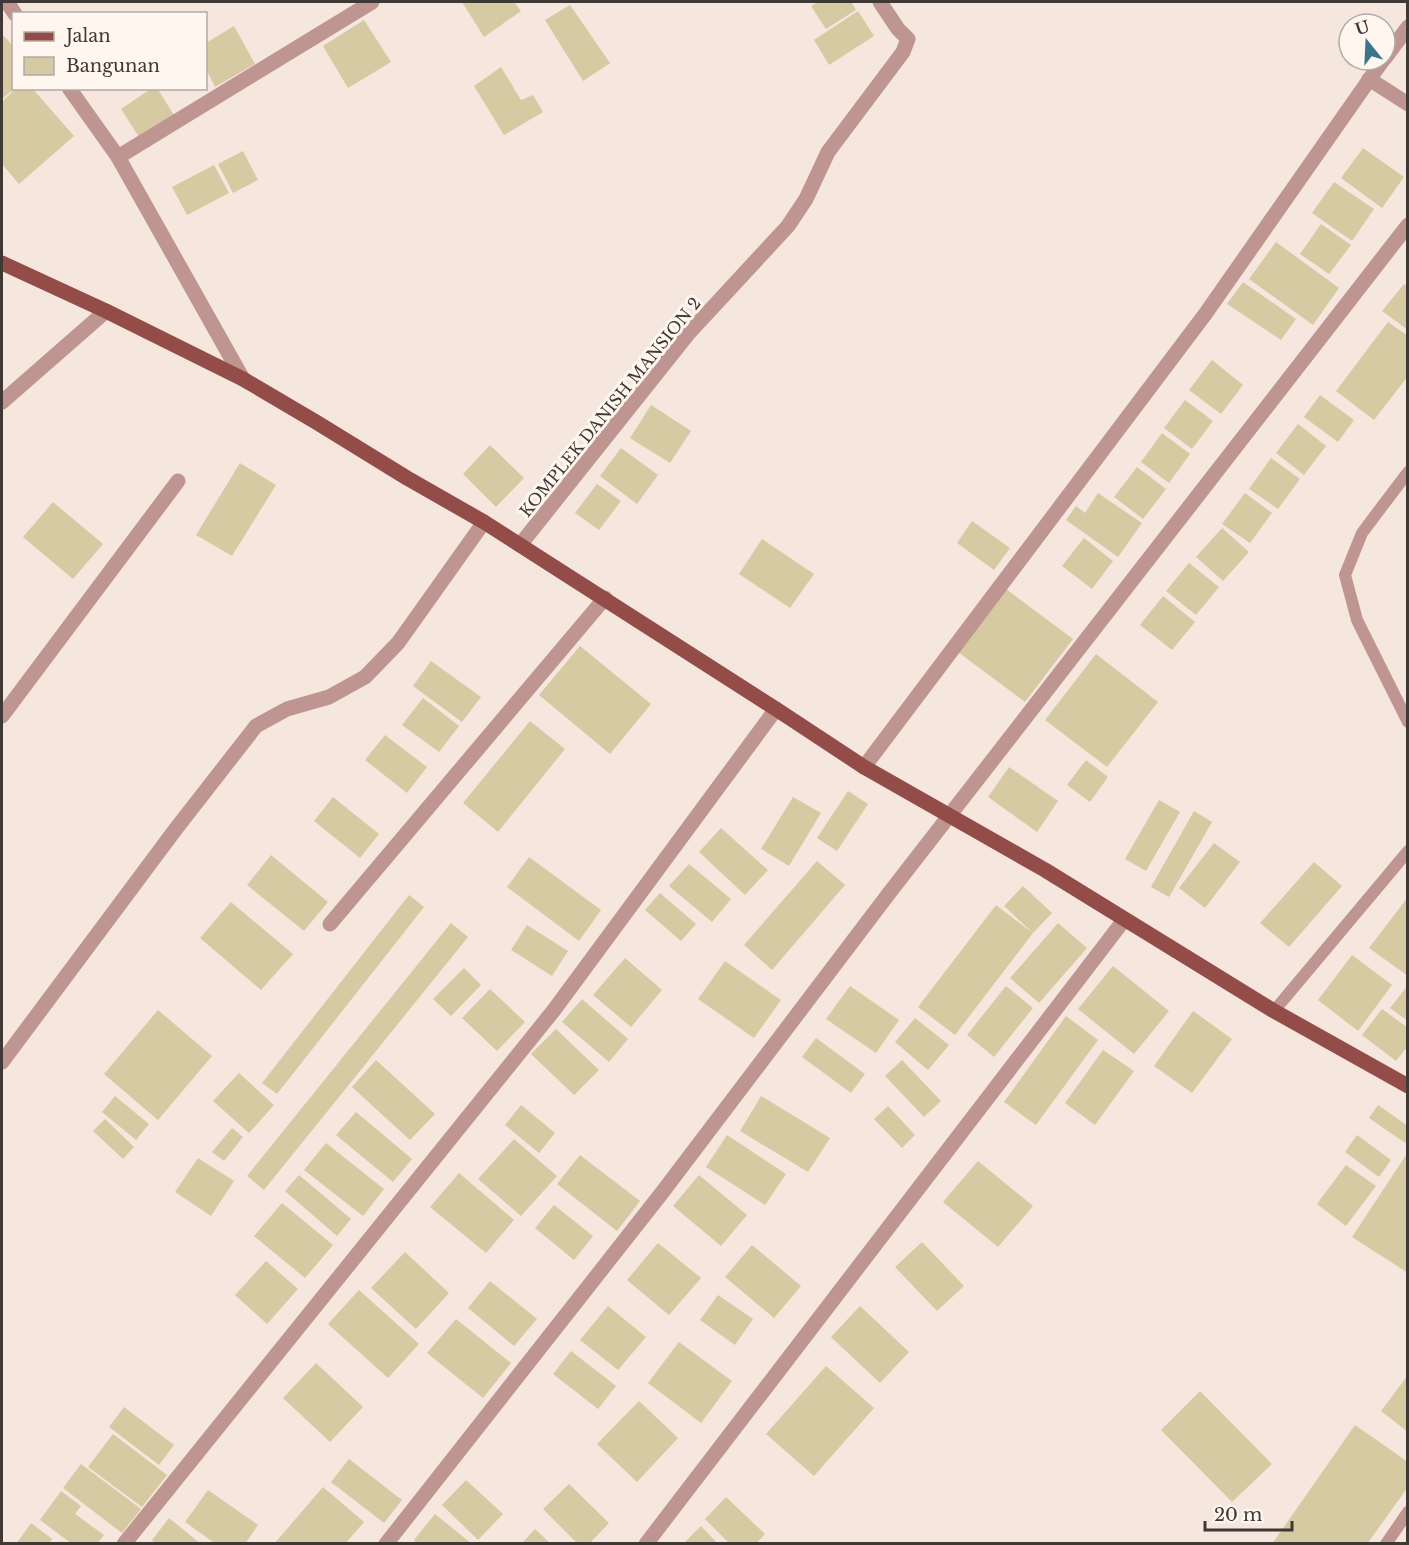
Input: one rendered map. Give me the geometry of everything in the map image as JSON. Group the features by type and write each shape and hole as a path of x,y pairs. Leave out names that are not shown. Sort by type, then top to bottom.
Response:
{"main road":[{"path":"2,263 106,311 243,379 484,522 864,767 1045,870 1274,1011 1407,1086"}],"street":[{"path":"118,157 372,2"},
{"name":"KOMPLEK DANISH MANSION 2","path":"520,545 688,334 788,226 806,199 828,152 903,52 908,39 898,29 880,2"},
{"path":"1397,41 1407,27"},
{"path":"864,767 1206,313 1374,72"},
{"path":"1369,79 1407,105"},
{"path":"70,90 118,157 243,379"},
{"path":"386,1544 662,1194 949,816 1407,225"},
{"path":"2,402 106,311"},
{"path":"2,716 178,481"},
{"path":"2,1062 175,830 256,726 287,709 329,697 365,677 398,643 484,522"},
{"path":"330,924 605,598"},
{"path":"124,1544 554,1010 776,709"},
{"path":"646,1544 1124,920"}],"lane":[{"path":"1407,472 1362,533 1345,575 1357,620 1407,722"},
{"path":"1274,1011 1407,851"},
{"path":"1386,1544 1407,1512"}],"building":[{"path":"462,2 514,2 521,11 484,37"},
{"path":"818,2 851,2 856,10 826,29 811,6"},
{"path":"570,5 610,63 583,81 545,20"},
{"path":"858,11 874,36 829,65 814,40"},
{"path":"364,20 391,62 348,88 323,46"},
{"path":"234,26 255,64 215,87 207,71 207,42"},
{"path":"4,36 12,45 13,90 2,99 2,38"},
{"path":"501,67 521,100 533,95 543,112 504,135 474,86"},
{"path":"14,90 34,90 74,136 19,184 2,164 2,102"},
{"path":"149,90 158,90 174,115 139,137 121,109"},
{"path":"1363,148 1404,177 1382,208 1341,178"},
{"path":"243,151 258,180 233,193 218,164"},
{"path":"214,165 229,193 187,215 172,187"},
{"path":"1334,182 1374,209 1352,241 1312,213"},
{"path":"1321,224 1351,245 1329,274 1300,254"},
{"path":"1276,242 1339,288 1313,325 1249,279"},
{"path":"1243,282 1296,319 1281,340 1227,304"},
{"path":"1404,284 1408,287 1408,330 1382,311"},
{"path":"1388,322 1408,336 1408,376 1374,420 1336,391"},
{"path":"1212,360 1243,385 1221,414 1189,390"},
{"path":"1320,395 1354,420 1338,442 1304,417"},
{"path":"1185,400 1213,421 1192,449 1164,428"},
{"path":"651,405 691,431 670,463 630,438"},
{"path":"1298,424 1326,446 1304,475 1276,453"},
{"path":"1162,433 1190,454 1169,483 1141,462"},
{"path":"490,445 524,478 496,507 463,474"},
{"path":"621,448 658,475 637,504 600,476"},
{"path":"1271,458 1300,479 1278,509 1249,489"},
{"path":"240,463 276,485 232,556 196,535"},
{"path":"1137,467 1166,489 1143,519 1114,497"},
{"path":"597,484 621,501 599,530 575,513"},
{"path":"1098,493 1142,523 1118,557 1066,520 1076,506 1085,513"},
{"path":"1245,493 1272,513 1250,543 1222,524"},
{"path":"53,502 103,544 73,579 23,537"},
{"path":"972,521 1010,548 994,570 957,543"},
{"path":"1222,528 1249,552 1223,581 1196,557"},
{"path":"1084,538 1113,561 1092,589 1062,566"},
{"path":"762,539 814,574 790,608 739,574"},
{"path":"1189,563 1219,587 1196,615 1166,591"},
{"path":"1006,589 1073,639 1025,702 958,652"},
{"path":"1163,596 1195,622 1172,650 1140,625"},
{"path":"580,646 651,704 610,754 539,695"},
{"path":"1096,654 1158,702 1107,767 1045,720"},
{"path":"431,661 481,697 462,722 413,686"},
{"path":"423,698 459,726 439,752 402,725"},
{"path":"530,721 565,749 498,832 463,803"},
{"path":"385,735 427,767 407,793 365,760"},
{"path":"1086,760 1108,777 1090,802 1067,785"},
{"path":"1009,767 1058,801 1037,832 988,797"},
{"path":"848,791 868,804 837,851 817,838"},
{"path":"333,797 379,834 360,858 314,821"},
{"path":"793,797 821,813 789,866 761,849"},
{"path":"1159,800 1180,812 1146,871 1125,859"},
{"path":"1194,811 1212,822 1169,897 1151,887"},
{"path":"721,828 768,870 745,895 699,852"},
{"path":"1214,843 1240,862 1205,908 1179,888"},
{"path":"271,855 328,902 304,931 247,885"},
{"path":"529,857 601,910 579,941 507,887"},
{"path":"817,861 845,885 772,970 744,945"},
{"path":"1314,862 1342,886 1289,947 1260,923"},
{"path":"689,864 731,899 712,922 669,886"},
{"path":"1023,886 1052,913 1033,933 1004,906"},
{"path":"660,893 696,924 681,941 645,910"},
{"path":"409,895 424,907 277,1094 262,1083"},
{"path":"1408,897 1408,976 1369,948"},
{"path":"231,902 293,954 261,990 200,938"},
{"path":"996,905 1033,933 955,1035 918,1007"},
{"path":"451,923 468,937 264,1190 247,1176"},
{"path":"1058,923 1087,948 1039,1003 1010,978"},
{"path":"527,925 568,951 552,976 511,950"},
{"path":"1352,955 1392,985 1358,1031 1318,1000"},
{"path":"625,958 662,990 631,1027 593,995"},
{"path":"725,961 781,1000 754,1038 698,999"},
{"path":"1113,966 1169,1011 1134,1054 1078,1009"},
{"path":"464,968 481,985 451,1016 433,999"},
{"path":"1408,985 1408,1021 1390,1008"},
{"path":"850,986 899,1020 876,1053 826,1019"},
{"path":"1006,986 1033,1008 994,1057 967,1035"},
{"path":"490,989 525,1022 497,1051 462,1018"},
{"path":"582,999 628,1039 609,1062 562,1022"},
{"path":"1382,1009 1408,1028 1408,1046 1396,1061 1362,1035"},
{"path":"158,1010 212,1056 158,1120 104,1074"},
{"path":"1193,1011 1232,1039 1192,1093 1154,1066"},
{"path":"1066,1016 1098,1040 1036,1125 1004,1102"},
{"path":"915,1018 949,1045 928,1070 895,1042"},
{"path":"556,1029 599,1070 574,1095 531,1054"},
{"path":"816,1038 865,1074 851,1093 802,1057"},
{"path":"1103,1050 1134,1071 1095,1125 1065,1103"},
{"path":"376,1060 435,1114 410,1140 352,1087"},
{"path":"902,1060 941,1101 924,1117 885,1076"},
{"path":"239,1073 274,1105 249,1133 213,1101"},
{"path":"115,1096 149,1124 136,1140 102,1112"},
{"path":"761,1096 830,1138 808,1172 740,1131"},
{"path":"521,1105 555,1133 539,1153 505,1125"},
{"path":"1378,1105 1408,1126 1408,1140 1405,1143 1369,1118"},
{"path":"888,1106 915,1135 902,1148 874,1119"},
{"path":"356,1112 412,1159 393,1182 336,1135"},
{"path":"105,1119 134,1147 123,1159 93,1131"},
{"path":"232,1128 243,1137 224,1161 212,1152"},
{"path":"727,1135 786,1174 765,1205 706,1167"},
{"path":"1357,1135 1391,1160 1379,1177 1345,1152"},
{"path":"514,1139 557,1176 521,1216 478,1179"},
{"path":"326,1143 384,1189 363,1216 304,1170"},
{"path":"1408,1152 1408,1273 1352,1237"},
{"path":"580,1155 640,1201 617,1231 557,1184"},
{"path":"198,1158 234,1181 211,1216 175,1192"},
{"path":"978,1161 1033,1206 998,1247 943,1202"},
{"path":"1346,1165 1376,1186 1346,1226 1317,1204"},
{"path":"459,1173 514,1220 486,1253 430,1207"},
{"path":"299,1175 351,1219 337,1236 285,1191"},
{"path":"699,1175 747,1215 721,1246 673,1206"},
{"path":"282,1203 333,1245 305,1278 254,1236"},
{"path":"554,1205 593,1236 574,1260 535,1228"},
{"path":"922,1242 964,1286 937,1311 895,1267"},
{"path":"658,1243 701,1278 669,1315 627,1280"},
{"path":"752,1245 801,1286 774,1318 725,1277"},
{"path":"405,1252 449,1293 416,1329 371,1288"},
{"path":"266,1261 298,1289 267,1324 235,1295"},
{"path":"490,1281 537,1319 514,1346 468,1308"},
{"path":"359,1290 419,1344 388,1378 328,1324"},
{"path":"718,1295 753,1319 735,1345 700,1320"},
{"path":"608,1306 646,1337 618,1370 580,1340"},
{"path":"860,1306 909,1352 880,1383 831,1337"},
{"path":"456,1319 511,1363 483,1398 427,1353"},
{"path":"679,1342 732,1381 701,1423 648,1383"},
{"path":"571,1351 616,1386 598,1409 553,1374"},
{"path":"316,1363 363,1407 330,1442 283,1398"},
{"path":"826,1366 874,1408 814,1476 766,1434"},
{"path":"1408,1375 1408,1432 1381,1411"},
{"path":"1200,1391 1272,1464 1232,1502 1161,1430"},
{"path":"639,1401 678,1438 637,1482 597,1444"},
{"path":"124,1407 174,1445 159,1465 109,1427"},
{"path":"1355,1425 1408,1462 1408,1487 1367,1544 1272,1544"},
{"path":"113,1434 167,1475 142,1507 88,1467"},
{"path":"349,1459 402,1500 384,1523 331,1482"},
{"path":"81,1464 141,1509 122,1533 63,1488"},
{"path":"466,1480 503,1514 478,1540 442,1505"},
{"path":"569,1484 609,1523 589,1544 578,1544 543,1509"},
{"path":"323,1487 364,1522 345,1544 274,1544"},
{"path":"208,1490 258,1525 245,1544 216,1544 185,1522"},
{"path":"61,1491 81,1506 75,1514 104,1535 97,1544 72,1544 40,1520"},
{"path":"726,1497 765,1534 756,1544 730,1544 705,1519"},
{"path":"435,1514 472,1544 418,1544 414,1540"},
{"path":"169,1518 201,1544 156,1544 152,1540"},
{"path":"31,1523 52,1539 49,1544 16,1544"},
{"path":"701,1526 718,1544 683,1544"},
{"path":"535,1529 551,1544 521,1544"}]}
